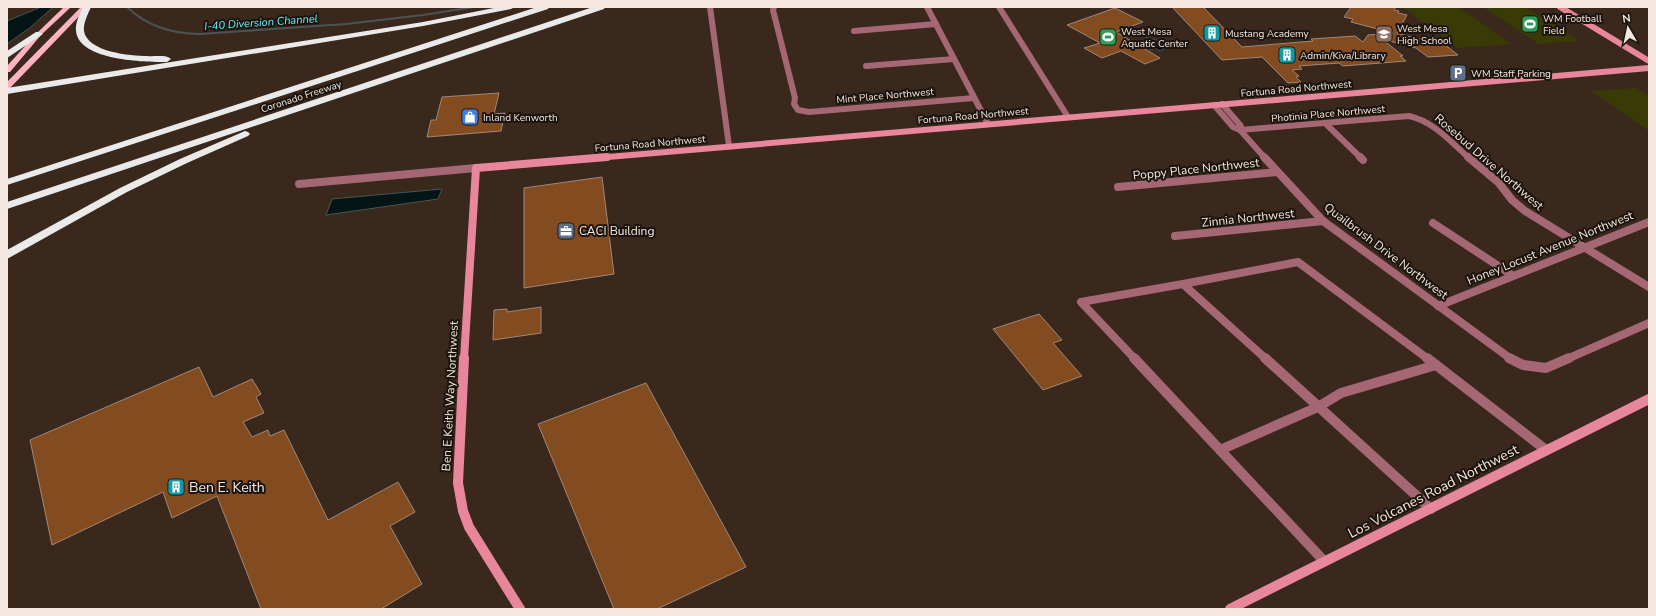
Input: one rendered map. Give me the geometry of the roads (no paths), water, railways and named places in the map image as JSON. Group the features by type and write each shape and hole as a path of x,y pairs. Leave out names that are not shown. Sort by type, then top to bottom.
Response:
{"highway":[{"path":"86,7 80,25 84,40 100,50 118,55 142,59 165,59 206,56 280,47"},
{"path":"7,91 423,24 511,7"},
{"name":"Coronado Freeway","path":"7,182 545,7"},
{"name":"Coronado Freeway","path":"7,206 602,7"},
{"path":"7,55 39,34"},
{"path":"7,255 78,214 164,170 235,138 333,98"}],"main road":[{"path":"7,70 39,34 68,7"},
{"path":"7,86 86,7"}],"street":[{"path":"710,7 729,146"},
{"name":"Mint Place Northwest","path":"774,7 773,10 795,98 794,104 798,110 809,112 974,98"},
{"path":"927,7 988,124"},
{"path":"999,7 1068,117"},
{"path":"1560,7 1649,62"},
{"path":"854,31 936,24"},
{"path":"866,66 954,59"},
{"name":"Fortuna Road Northwest","path":"299,184 1649,68"},
{"name":"Quailbrush Drive Northwest","path":"1222,104 1241,126 1240,130"},
{"name":"Quailbrush Drive Northwest","path":"1214,105 1233,127 1240,130 1323,221 1512,360 1523,365 1536,368 1546,368 1649,323"},
{"name":"Photinia Place Northwest","path":"1240,130 1409,116 1418,118"},
{"name":"Rosebud Drive Northwest","path":"1418,118 1428,123 1498,183 1512,200 1525,211 1649,287"},
{"path":"1325,123 1363,160"},
{"name":"Ben E Keith Way Northwest","path":"476,168 465,334 458,483 463,512 469,527 520,609"},
{"name":"Poppy Place Northwest","path":"1118,187 1277,172"},
{"name":"Zinnia Northwest","path":"1175,236 1323,221"},
{"name":"Honey Locust Avenue Northwest","path":"1438,306 1512,275 1649,222"},
{"path":"1432,223 1512,275"},
{"path":"1324,561 1081,302 1298,262 1436,365 1546,450"},
{"path":"1183,284 1431,509"},
{"path":"1220,450 1318,407 1341,393 1436,365"},
{"name":"Los Volcanes Road Northwest","path":"1230,609 1649,399"}],"waterway":[{"name":"I-40 Diversion Channel","path":"127,7 135,14 160,28 190,34 346,24 423,15 474,7"}],"place":[{"name":"WM Football Field","path":"1530,24"},
{"name":"Mustang Academy","path":"1212,33"},
{"name":"West Mesa High School","path":"1384,34"},
{"name":"West Mesa Aquatic Center","path":"1108,37"},
{"name":"Admin/Kiva/Library","path":"1287,55"},
{"name":"WM Staff Parking","path":"1458,73"},
{"name":"Inland Kenworth","path":"470,117"},
{"name":"CACI Building","path":"566,231"},
{"name":"Ben E. Keith","path":"176,487"}]}
